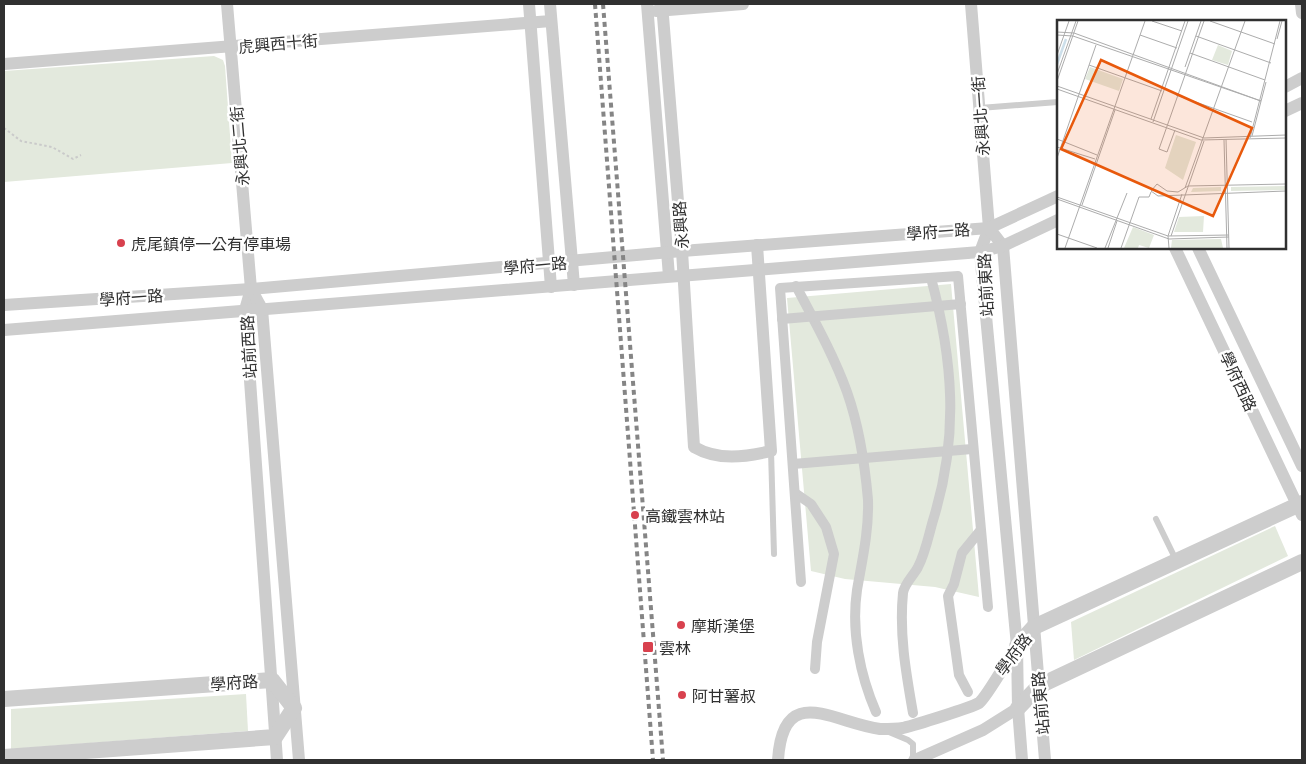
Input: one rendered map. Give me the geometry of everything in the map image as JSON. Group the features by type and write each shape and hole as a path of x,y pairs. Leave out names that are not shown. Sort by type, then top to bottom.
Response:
{"street":[{"name":"永興北二街","path":"227,4 251,289"},
{"path":"529,4 551,287"},
{"path":"550,4 574,285"},
{"path":"647,8 743,4"},
{"name":"永興北一街","path":"972,4 989,228"},
{"path":"1301,4 1302,13"},
{"name":"永興路","path":"662,7 682,251 682,276 694,447 705,454 725,457 748,456 771,451"},
{"name":"永興路","path":"647,8 669,276"},
{"name":"虎興西十街","path":"4,64 551,21"},
{"path":"1286,86 1302,78"},
{"path":"1286,111 1302,103"},
{"name":"學府一路","path":"4,305 251,289 572,262 666,252 989,228 1057,196"},
{"name":"學府一路","path":"4,330 980,252 1003,246 1057,220"},
{"name":"站前東路","path":"989,228 1003,246 1045,760"},
{"name":"站前東路","path":"989,228 980,252 1017,646 1018,708 1022,760"},
{"path":"758,245 771,451"},
{"name":"學府西路","path":"1175,249 1301,508"},
{"name":"學府西路","path":"1198,249 1302,466"},
{"path":"801,582 780,288 958,276 972,449 988,606"},
{"path":"913,713 902,640 903,590 919,566 939,501 952,418 951,385 939,306 931,278"},
{"path":"796,286 847,393 863,458 868,502 866,545 858,589 857,649 867,691 876,712"},
{"name":"站前西路","path":"251,289 262,309 299,760"},
{"name":"站前西路","path":"251,289 245,310 277,760"},
{"path":"782,319 960,304"},
{"path":"793,464 972,449"},
{"path":"795,493 811,504 826,527 834,554 817,642 815,669"},
{"name":"學府路","path":"778,760 782,732 788,722 803,713 826,714 880,729 901,728 979,702 1017,646 1034,627 1176,561 1301,508"},
{"path":"968,692 960,675 948,596 954,584 962,553 980,531"},
{"path":"915,760 983,730 1018,708 1039,686 1302,562"},
{"name":"學府路","path":"4,699 272,680 294,708"},
{"path":"4,758 275,738 294,708"}],"lane":[{"path":"980,108 1057,102"},
{"path":"771,451 774,554"},
{"path":"1156,519 1176,561"},
{"path":"880,729 908,740 913,744 914,756 911,760"}],"path":[{"path":"4,128 21,142 52,147 74,159 81,155"}],"shaded area":[{"path":"214,56 223,60 225,66 232,163 4,182 4,71"},
{"path":"951,284 979,597 935,587 845,579 811,571 787,298"},
{"path":"1275,526 1288,556 1074,660 1071,622"},
{"path":"246,694 248,731 11,749 11,709"}],"railway":[{"path":"595,4 653,760"},
{"path":"603,4 663,760"}],"place":[{"name":"虎尾鎮停一公有停車場","path":"121,243"},
{"name":"高鐵雲林站","path":"635,515"},
{"name":"摩斯漢堡","path":"681,625"},
{"name":"雲林","path":"648,647"},
{"name":"阿甘薯叔","path":"682,695"}]}
